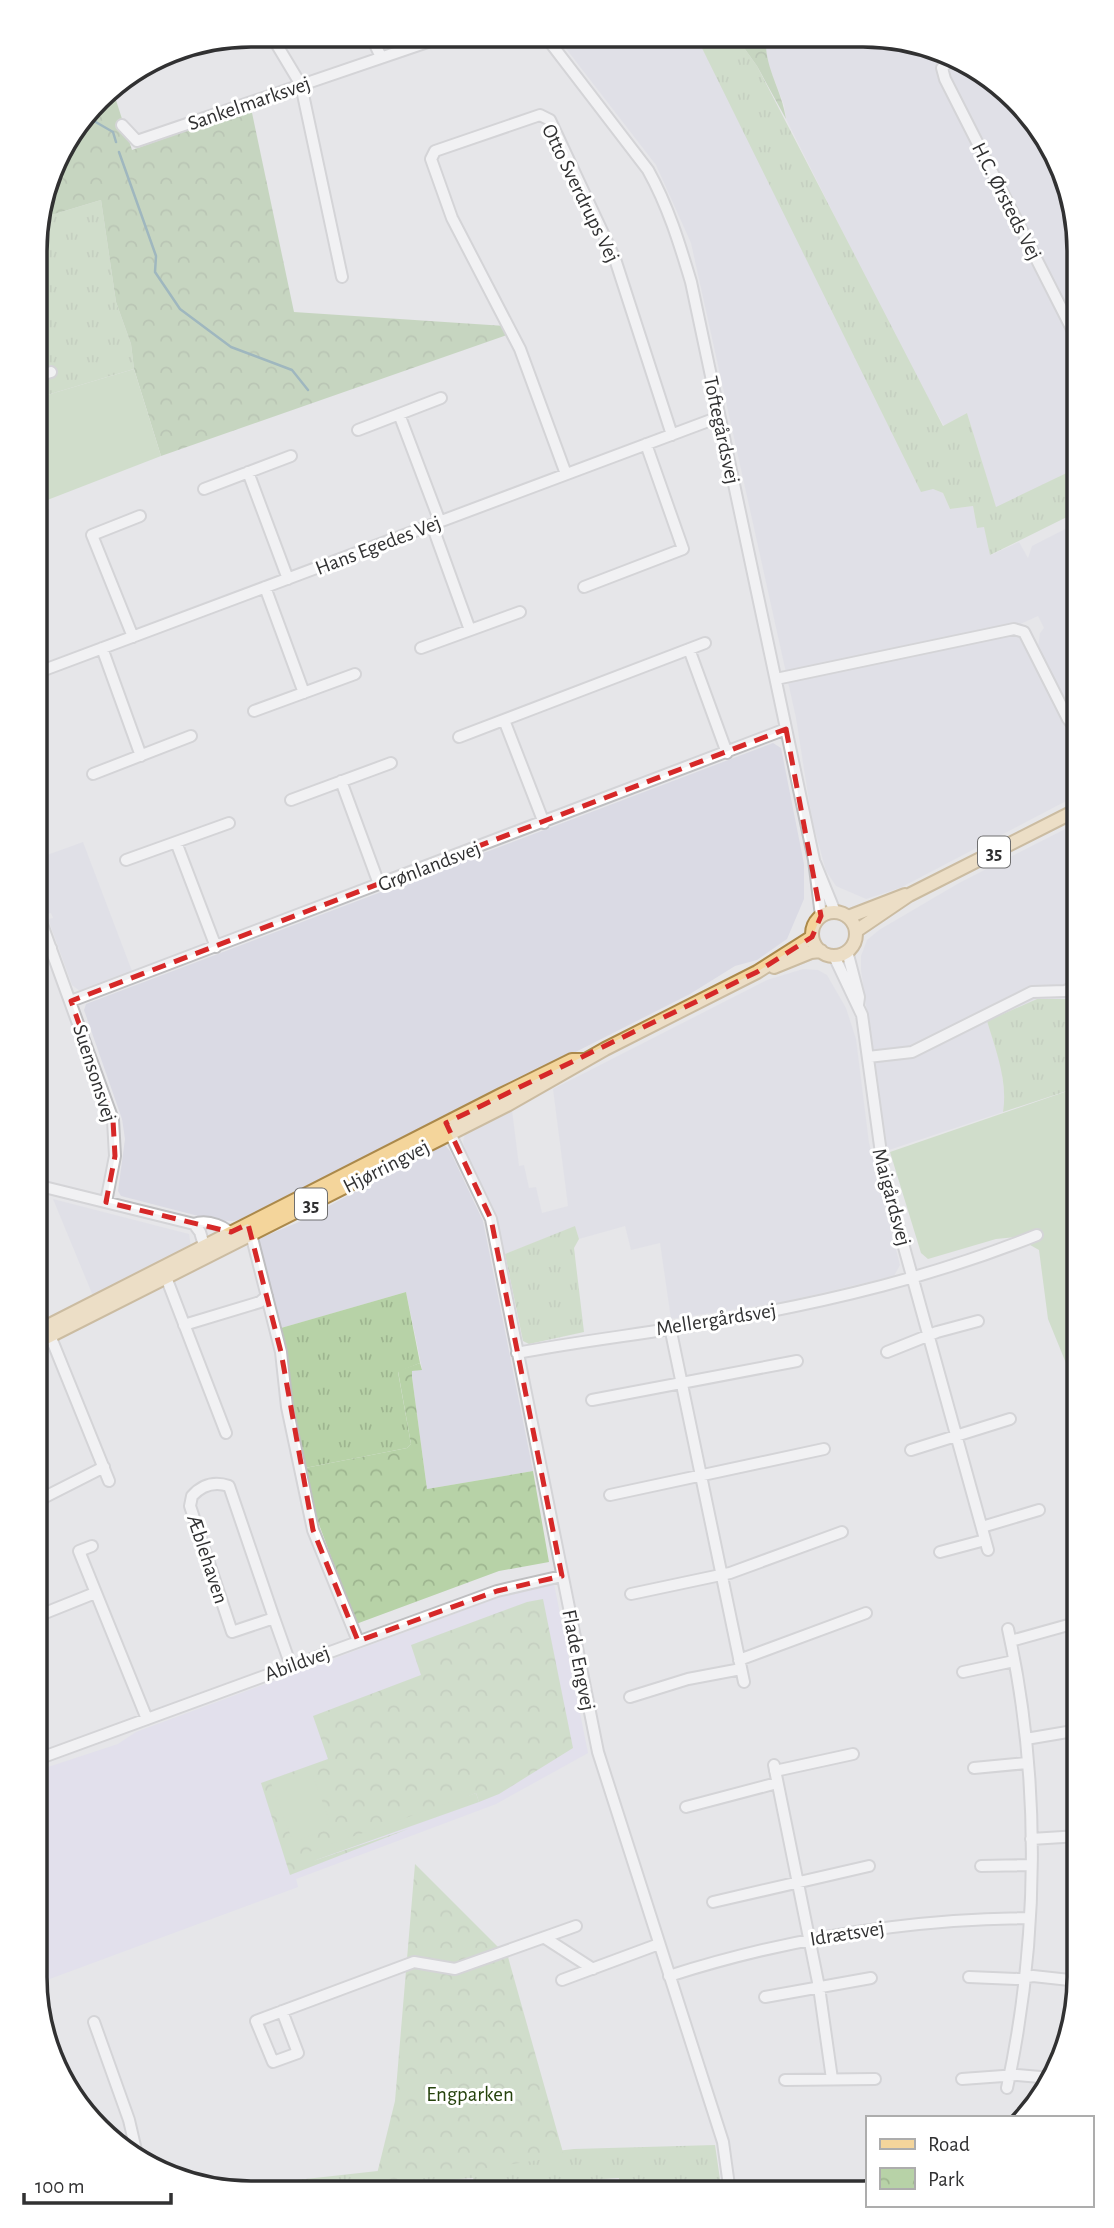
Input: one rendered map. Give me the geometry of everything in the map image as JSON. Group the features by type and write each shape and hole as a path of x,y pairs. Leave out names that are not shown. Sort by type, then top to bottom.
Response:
{"main road":[{"name":"35","path":"856,931 909,895 1067,815"},
{"name":"35","path":"821,916 842,914 909,895"},
{"path":"821,916 814,925 812,937 821,951 834,956 852,946 856,931 842,914"},
{"name":"Hjørringvej","path":"47,1330 448,1128 575,1069 584,1060 757,972 812,937"},
{"name":"Hjørringvej","path":"757,972 810,952 821,951"}],"street":[{"name":"Toftegårdsvej","path":"554,47 618,128 661,193 691,282 814,860 821,916"},
{"path":"279,48 300,85 342,277"},
{"path":"377,48 381,57"},
{"name":"Sankelmarksvej","path":"122,125 137,141 409,48"},
{"name":"H.C. Ørsteds Vej","path":"945,65 942,68 945,79 1067,318"},
{"name":"Otto Sverdrups Vej","path":"566,474 520,349 453,218 431,159 435,151 540,115 550,120 615,259 672,435"},
{"path":"358,430 441,398"},
{"path":"399,414 470,630"},
{"name":"Hans Egedes Vej","path":"48,669 719,417"},
{"path":"584,587 683,549 646,444"},
{"path":"204,489 291,456"},
{"path":"248,472 288,579"},
{"path":"133,637 92,535 140,516"},
{"path":"265,587 304,692"},
{"path":"421,648 520,612"},
{"path":"776,679 1014,629 1024,632 1067,716"},
{"path":"459,737 705,643"},
{"path":"102,648 141,756"},
{"path":"689,649 727,752"},
{"path":"254,711 355,674"},
{"path":"504,720 544,823"},
{"name":"Grønlandsvej","path":"71,1001 786,729"},
{"path":"93,774 191,736"},
{"path":"291,800 391,763"},
{"path":"341,781 379,884"},
{"path":"126,860 229,823"},
{"path":"176,842 216,947"},
{"name":"Toftegårdsvej","path":"814,860 842,914"},
{"name":"Suensonsvej","path":"48,939 113,1120 115,1156 106,1202"},
{"name":"Maigårdsvej","path":"847,951 859,997 858,1005"},
{"name":"Maigårdsvej","path":"834,956 858,1005 865,1032 884,1175 987,1545 940,1552"},
{"path":"868,1057 912,1052 1032,992 1067,990"},
{"name":"Flade Engvej","path":"448,1128 491,1219 598,1752 723,2142 728,2181"},
{"path":"47,1188 194,1224 209,1224 234,1237"},
{"path":"194,1224 206,1251"},
{"path":"250,1228 281,1352 287,1407 313,1530 358,1641"},
{"name":"Mellergårdsvej","path":"517,1353 783,1309 914,1279 977,1259 1037,1235"},
{"path":"164,1272 226,1433"},
{"path":"184,1325 260,1302 267,1296"},
{"path":"887,1352 930,1335 978,1321"},
{"path":"670,1327 744,1682"},
{"path":"47,1340 109,1481"},
{"path":"592,1400 797,1361"},
{"path":"911,1450 1010,1419"},
{"path":"610,1495 824,1449"},
{"path":"47,1496 104,1467"},
{"name":"Æblehaven","path":"274,1618 232,1632 190,1506 192,1496 204,1486 219,1483 229,1486 291,1665"},
{"path":"982,1527 1039,1510"},
{"path":"631,1594 721,1575 842,1532"},
{"path":"92,1546 79,1552 147,1719"},
{"name":"Abildvej","path":"47,1756 497,1591 562,1576"},
{"path":"47,1612 95,1593"},
{"path":"630,1697 740,1665 866,1613"},
{"path":"1008,2082 1025,1978 1031,1839 1026,1739 1009,1635 1066,1624"},
{"path":"962,1672 1014,1661"},
{"path":"1026,1739 1066,1732"},
{"path":"686,1807 775,1773 853,1754"},
{"path":"974,1769 1027,1763"},
{"path":"775,1773 819,1987 832,2079"},
{"path":"1031,1839 1066,1837"},
{"path":"713,1902 797,1880 869,1866"},
{"path":"981,1866 1030,1866"},
{"name":"Idrætsvej","path":"669,1976 808,1938 914,1923 1029,1918"},
{"path":"282,2011 298,2053 273,2062 256,2021 282,2011 414,1962 455,1969 576,1926"},
{"path":"545,1938 593,1969"},
{"path":"562,1980 659,1944"},
{"path":"969,1977 1066,1980"},
{"path":"765,1997 871,1978"},
{"path":"94,2022 129,2120 134,2144"},
{"path":"785,2080 875,2079"},
{"path":"962,2079 1008,2082 1039,2079"}],"highlighted area":[{"path":"786,729 821,916 812,937 757,972 446,1123 491,1219 562,1576 497,1591 358,1641 313,1530 281,1352 248,1224 231,1232 106,1202 115,1156 113,1120 71,1001"}],"shaded area":[{"path":"565,47 702,47 933,489 943,493 950,509 973,506 977,527 984,526 991,555 1019,542 1028,558 1032,546 1067,528 1067,702 1038,647 1040,633 1044,628 1038,616 1014,627 1067,730 1067,801 900,888 866,899 836,886 826,871 812,820 796,718 691,243 656,165"},
{"path":"765,47 863,47 903,51 928,58 953,68 997,98 1032,138 1046,161 1056,186 1063,211 1066,238 1067,473 996,508 967,413 944,426 906,359 786,119 784,105 765,56"},
{"path":"773,743 781,748 804,864 804,899 787,939 757,960 735,966 690,994 250,1217 233,1221 214,1220 121,1196 118,1191 125,1139 122,1119 84,1010 86,1004"},
{"path":"1067,828 1067,999 1037,999 987,1021 1001,1065 1005,1099 1003,1112 886,1151 861,956 867,940 879,930 959,883"},
{"path":"83,842 132,971 80,991 72,985 48,919 53,918 51,913 48,914 48,855"},
{"path":"803,969 818,970 827,975 846,1008 856,1039 869,1143 900,1265 894,1276 784,1302 671,1319 660,1243 631,1250 625,1226 579,1239 575,1227 505,1254 496,1219 466,1154 463,1141 465,1134 512,1110 519,1166 524,1165 529,1188 536,1187 542,1213 568,1206 553,1089 767,980"},
{"path":"444,1144 450,1151 483,1221 533,1471 427,1489 412,1377 412,1371 422,1369 406,1292 278,1329 258,1239 299,1222"},
{"path":"53,1199 189,1234 191,1247 93,1296"},
{"path":"554,1584 588,1753 496,1804 296,1879 298,1887 47,1980 47,1767 118,1744 136,1732 511,1593"}],"green space":[{"path":"702,47 744,47 757,66 943,426 967,413 996,507 1067,473 1067,517 990,555 984,527 977,528 973,506 950,509 943,493 933,489 921,492"},
{"path":"744,47 766,47 786,119"},
{"path":"116,99 132,150 251,108 294,312 505,326 507,335 161,456 134,369 131,344 116,302 101,200 51,215 63,173 75,149 89,127"},
{"path":"101,200 116,302 131,344 134,369 48,395 48,238 51,215"},
{"path":"134,369 161,456 48,500 48,395"},
{"path":"1037,999 1066,999 1067,1091 1003,1112 1003,1077 987,1021"},
{"path":"1067,1091 1066,1364 1048,1319 1039,1250 1016,1237 996,1239 928,1259 921,1253 890,1152"},
{"path":"575,1226 579,1239 574,1248 584,1332 529,1344 523,1341 505,1254"},
{"path":"406,1292 420,1363 398,1372 411,1444 407,1448 305,1468 291,1405 281,1328"},
{"path":"420,1363 422,1370 412,1371 412,1377 427,1489 533,1471 549,1562 499,1571 356,1624 317,1519 305,1468 407,1448 411,1444 398,1371"},
{"path":"543,1599 573,1748 499,1794 479,1802 476,1793 313,1861 408,1829 290,1875 261,1783 328,1759 313,1716 421,1675 411,1645 527,1602"},
{"path":"310,1768 332,1828 293,1842 271,1783"},
{"path":"476,1793 479,1802 313,1861 309,1852"},
{"name":"Engparken","path":"415,1864 508,1957 564,2156 406,2181 375,2181 395,2101"},
{"path":"715,2145 720,2181 619,2181 619,2178 474,2181 473,2178 432,2181 288,2181 574,2149"}],"waterway":[{"path":"94,121 113,132 116,142"},
{"path":"119,152 156,256 155,272 180,309 231,347 292,370 308,390"}]}
